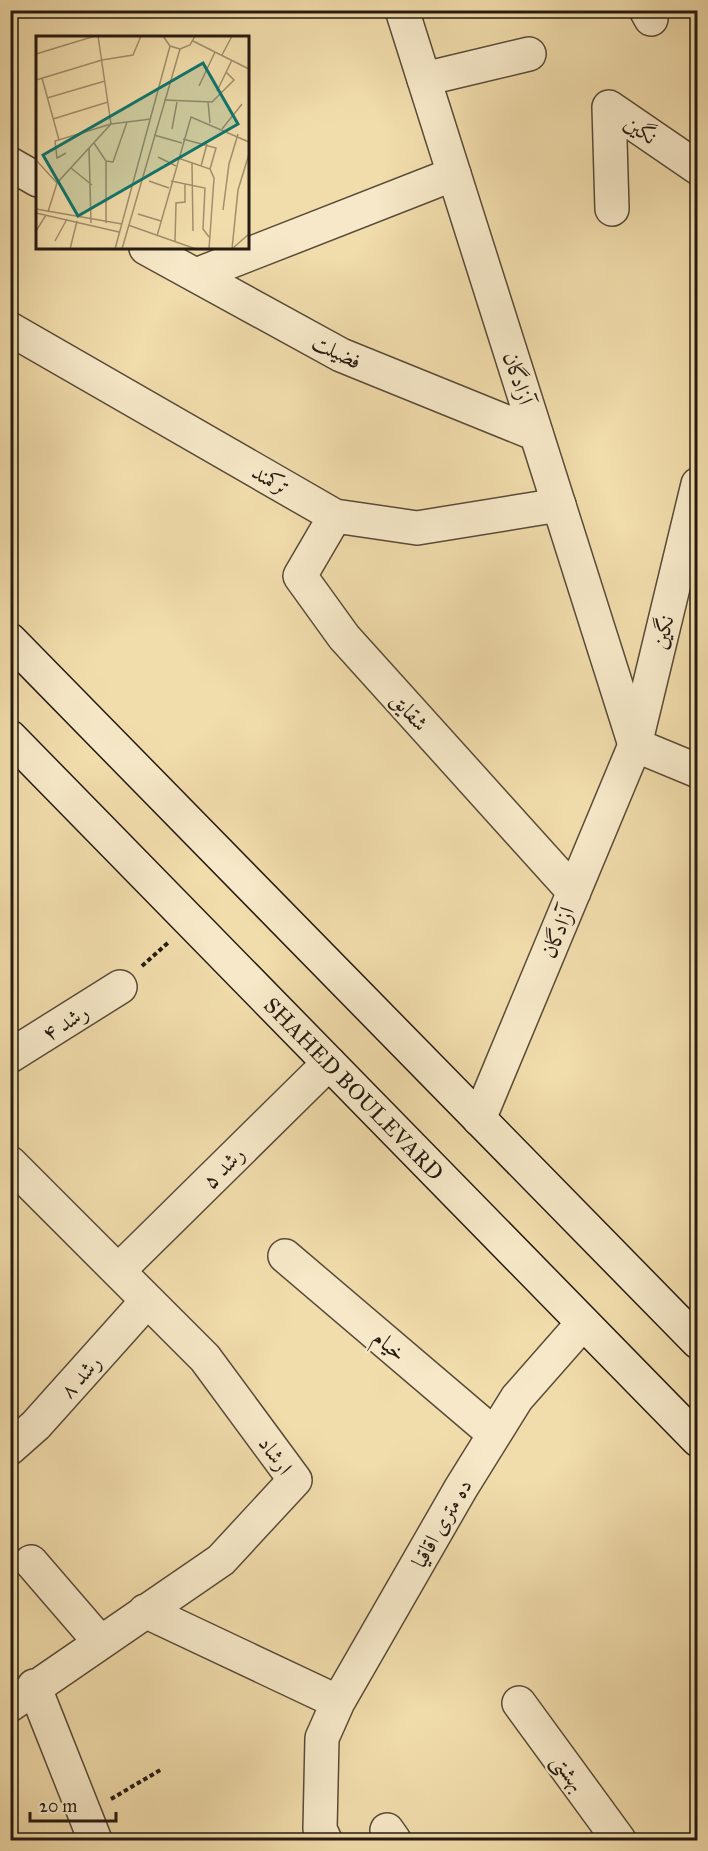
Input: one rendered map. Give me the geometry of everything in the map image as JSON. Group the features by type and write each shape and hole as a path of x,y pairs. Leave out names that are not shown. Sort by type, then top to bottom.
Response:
{"street":[{"name":"آزادگان","path":"402,10 634,745 479,1119"},
{"path":"424,79 529,54"},
{"name":"نگین","path":"612,209 609,107 698,168"},
{"path":"10,164 36,179"},
{"path":"214,262 454,174"},
{"name":"فضیلت","path":"151,249 214,262 341,355 536,434"},
{"name":"ترکمند","path":"10,329 335,516 417,528 559,505"},
{"name":"نگین","path":"634,745 698,484"},
{"name":"شقایق","path":"335,516 300,576 344,637 574,892"},
{"path":"10,640 698,1342"},
{"name":"SHAHED BOULEVARD","path":"10,737 698,1440"},
{"path":"634,745 698,771"},
{"name":"رشد ۴","path":"10,1056 120,987"},
{"name":"رشد ۵","path":"118,1271 329,1063"},
{"name":"ارشاد","path":"10,1162 205,1358 295,1480 221,1560 22,1695"},
{"name":"خیام","path":"285,1256 494,1434"},
{"name":"رشد ۸","path":"10,1448 36,1425 147,1301"},
{"name":"ده متری اقاقیا","path":"325,1840 320,1829 322,1738 338,1702 517,1398 583,1323"},
{"path":"31,1562 100,1642"},
{"path":"145,1611 338,1702"},
{"path":"22,1695 90,1827"},
{"name":"بهشتی","path":"519,1703 619,1840"}],"path":[{"path":"120,987 191,921"},
{"path":"90,1827 162,1769"}]}
